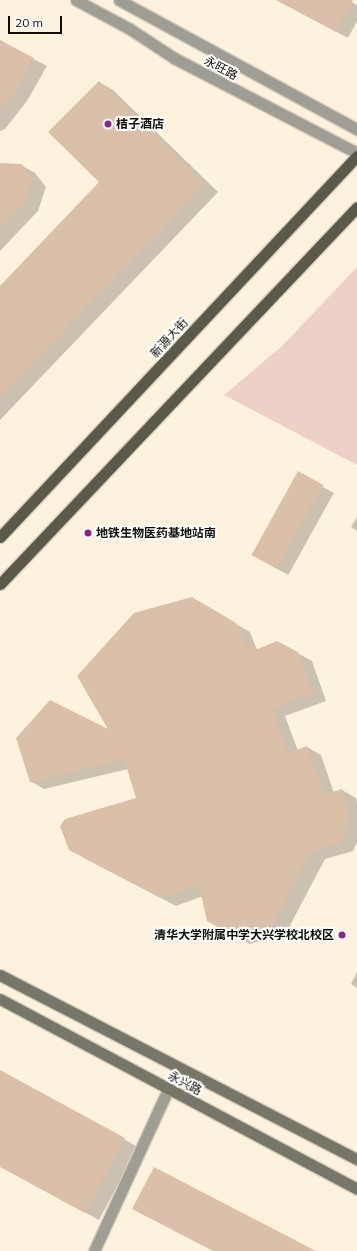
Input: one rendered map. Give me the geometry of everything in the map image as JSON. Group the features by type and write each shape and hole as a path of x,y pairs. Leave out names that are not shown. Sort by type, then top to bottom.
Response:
{"main road":[{"name":"新源大街","path":"0,537 357,155"},
{"path":"0,584 357,207"},
{"name":"永兴路","path":"0,975 357,1160"},
{"name":"永兴路","path":"0,999 357,1189"}],"street":[{"name":"永旺路","path":"76,0 130,29 174,58 357,155"},
{"name":"永旺路","path":"119,0 357,129"},
{"path":"94,1251 168,1089"}],"shaded area":[{"path":"357,267 357,465 224,395 282,346"}],"building":[{"path":"276,0 353,0 336,32"},
{"path":"0,40 34,58 14,93 0,110"},
{"path":"99,81 205,184 0,397 0,286 99,182 48,132"},
{"path":"0,163 22,164 33,179 24,203 0,229"},
{"path":"298,471 323,485 277,569 251,555"},
{"path":"192,597 236,623 245,643 258,649 277,641 298,652 313,693 272,708 288,753 307,746 324,795 342,789 350,817 340,844 311,851 273,925 236,937 207,921 199,885 161,898 69,850 60,826 65,819 136,798 124,759 30,782 16,738 50,700 108,729 77,676 134,613"},
{"path":"0,1070 125,1138 85,1213 0,1167"},
{"path":"154,1167 316,1251 213,1251 132,1209"}],"place":[{"name":"桔子酒店","path":"108,124"},
{"name":"地铁生物医药基地站南","path":"88,533"},
{"name":"清华大学附属中学大兴学校北校区","path":"342,935"}]}
